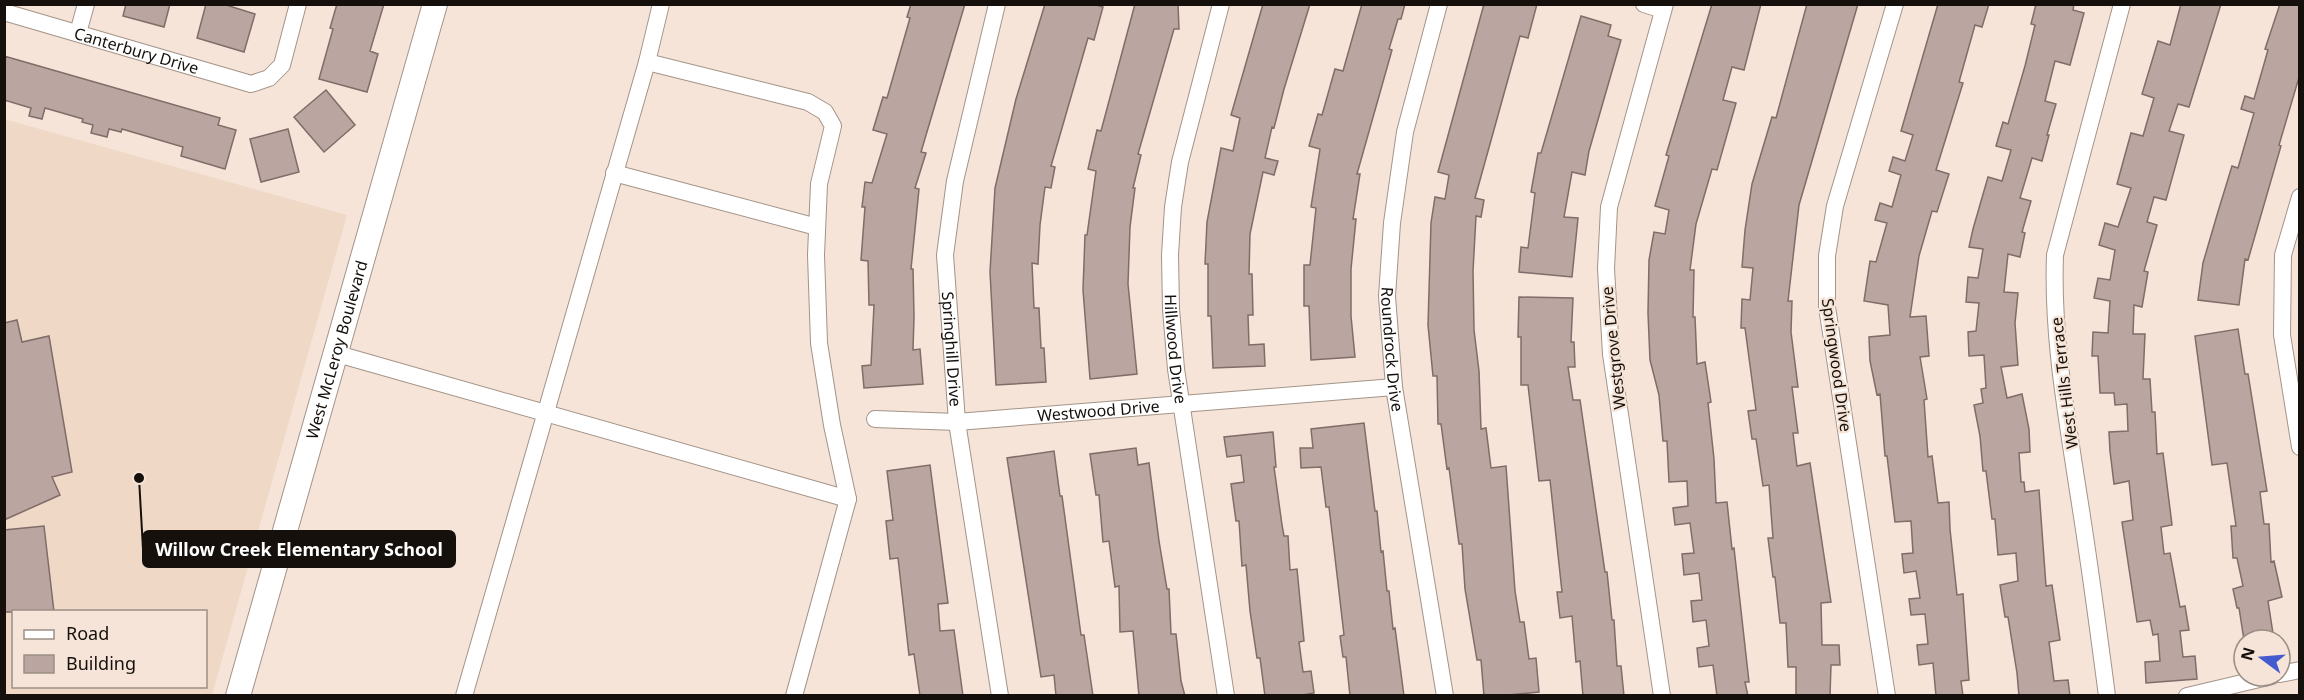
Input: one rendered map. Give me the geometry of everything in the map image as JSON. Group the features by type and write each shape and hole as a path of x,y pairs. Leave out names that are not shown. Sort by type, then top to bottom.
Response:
{"main road":[{"name":"West McLeroy Boulevard","path":"238,696 435,4"}],"street":[{"path":"78,33 86,4"},
{"name":"Canterbury Drive","path":"4,12 251,84 269,78 282,65 298,4"},
{"path":"464,696 647,62 661,4"},
{"name":"Springhill Drive","path":"997,4 955,181 945,255 957,422 1000,696"},
{"name":"Hillwood Drive","path":"1221,4 1180,162 1173,207 1170,255 1171,309 1176,369 1226,696"},
{"name":"Roundrock Drive","path":"1439,4 1405,132 1392,223 1387,296 1394,387 1445,696"},
{"path":"1644,4 1664,7"},
{"name":"Springwood Drive","path":"1887,696 1827,307 1827,256 1835,206 1894,4"},
{"name":"West Hills Terrace","path":"2107,696 2092,581 2058,362 2054,286 2055,255 2122,4"},
{"name":"Westgrove Drive","path":"1662,696 1611,354 1605,269 1609,207 1664,7"},
{"path":"647,62 808,102 825,112 833,126 819,184 817,228 819,343 832,425 849,499 794,696"},
{"path":"614,174 817,228"},
{"path":"2299,438 2282,335 2283,255 2300,197"},
{"path":"334,353 849,499"},
{"name":"Westwood Drive","path":"875,419 957,422 1394,387"},
{"path":"2187,696 2232,685"}],"shaded area":[{"path":"4,119 347,215 212,695 5,695"}],"building":[{"path":"126,4 170,4 164,27 123,16"},
{"path":"206,4 223,4 255,14 244,52 197,38"},
{"path":"337,4 384,4 370,51 378,54 367,92 319,79 333,29 330,28"},
{"path":"911,4 965,4 921,152 926,153 915,188 919,189 911,269 913,269 913,350 920,349 923,384 864,388 862,366 871,365 874,305 869,305 868,261 861,260 865,182 872,183 887,134 873,130 883,97 887,98 910,18 907,17"},
{"path":"1045,4 1093,4 1103,7 1094,40 1088,38 1051,166 1055,167 1051,188 1045,187 1038,264 1032,263 1034,308 1039,308 1046,382 996,385 990,272 995,188 1016,99"},
{"path":"1135,4 1178,4 1179,29 1174,29 1138,154 1141,155 1133,188 1135,188 1130,227 1128,284 1137,374 1090,379 1083,290 1085,235 1087,235 1096,171 1088,169 1097,130 1101,131"},
{"path":"1263,4 1310,4 1274,128 1272,127 1265,158 1278,161 1274,175 1263,172 1250,234 1249,274 1252,274 1253,315 1248,315 1249,345 1264,344 1265,366 1213,368 1211,316 1208,316 1208,264 1205,264 1207,222 1221,148 1233,151 1240,118 1231,115"},
{"path":"1362,4 1405,4 1389,49 1392,50 1357,174 1360,174 1353,219 1356,219 1351,269 1351,316 1355,357 1311,360 1309,306 1304,306 1304,265 1310,265 1316,208 1311,207 1320,149 1309,146 1318,114 1322,115 1335,69 1343,71"},
{"path":"1484,4 1537,4 1528,38 1520,36 1475,198 1484,200 1481,217 1476,216 1473,271 1474,330 1479,371 1481,429 1486,428 1491,468 1506,466 1515,591 1520,622 1524,622 1529,659 1536,658 1539,692 1498,696 1484,696 1481,660 1477,660 1465,589 1462,544 1459,544 1441,424 1438,424 1437,376 1433,376 1428,325 1431,223 1435,197 1445,199 1449,175 1438,172"},
{"path":"1712,4 1761,4 1744,70 1732,67 1723,100 1736,103 1717,170 1712,169 1696,224 1690,270 1694,270 1693,317 1695,317 1697,364 1705,362 1711,402 1708,403 1716,503 1727,502 1732,549 1734,548 1749,682 1745,682 1748,696 1717,696 1713,665 1699,667 1697,648 1709,646 1706,620 1693,622 1691,601 1702,600 1699,573 1684,575 1682,554 1694,553 1690,523 1675,525 1673,508 1688,506 1687,481 1669,482 1667,441 1663,441 1659,395 1650,360 1649,260 1654,232 1665,234 1669,210 1655,206 1669,156 1666,155"},
{"path":"1807,4 1858,4 1799,205 1788,301 1792,301 1791,332 1798,387 1792,387 1798,433 1793,433 1797,466 1810,463 1831,602 1821,603 1822,645 1839,645 1840,665 1831,665 1830,696 1796,696 1796,667 1788,667 1786,623 1780,623 1768,538 1773,538 1769,485 1763,486 1756,439 1752,439 1748,411 1756,410 1745,328 1741,328 1742,299 1750,300 1753,268 1742,267 1752,184 1772,117 1776,118"},
{"path":"1938,4 1989,4 1982,27 1975,25 1959,82 1963,83 1936,170 1949,174 1937,212 1932,211 1919,256 1910,317 1926,316 1929,356 1920,357 1927,399 1924,400 1928,457 1932,456 1938,503 1949,502 1957,595 1963,594 1969,680 1961,681 1963,696 1936,696 1933,663 1919,665 1917,645 1928,644 1925,614 1911,615 1909,599 1920,598 1916,571 1904,573 1902,554 1913,553 1911,521 1895,522 1887,456 1885,456 1880,394 1877,395 1870,361 1869,337 1890,335 1888,305 1864,301 1870,261 1876,262 1887,223 1875,220 1880,203 1892,207 1901,175 1889,171 1893,157 1905,161 1913,135 1901,131"},
{"path":"2036,4 2074,4 2073,10 2084,13 2070,65 2055,61 2045,101 2056,104 2047,135 2049,135 2042,161 2032,158 2020,198 2031,201 2022,232 2025,233 2020,257 2008,254 2004,292 2018,293 2015,323 2018,365 2001,367 2007,398 2022,394 2029,429 2030,452 2019,453 2021,482 2024,482 2025,492 2039,490 2046,586 2052,585 2060,640 2049,642 2054,681 2068,680 2070,696 2019,696 2008,617 2005,617 2000,585 2018,581 2016,553 1998,555 1995,519 1992,519 1986,471 1983,471 1974,405 1983,403 1981,389 1986,388 1984,355 1969,356 1968,332 1976,331 1979,303 1966,302 1968,277 1978,278 1983,249 1969,247 1973,229 1988,177 2002,181 2011,150 1996,146 2003,122 2008,124 2025,66 2035,25 2031,24"},
{"path":"2181,4 2221,4 2189,107 2178,104 2169,131 2184,135 2166,200 2154,197 2147,222 2157,225 2144,271 2148,272 2142,307 2134,305 2133,334 2145,334 2143,379 2150,379 2152,412 2155,412 2157,454 2163,453 2172,525 2161,527 2164,554 2170,553 2180,607 2185,606 2189,630 2180,631 2183,657 2195,656 2197,679 2146,683 2145,662 2160,661 2158,634 2153,635 2150,620 2137,622 2122,522 2133,520 2129,481 2114,484 2110,451 2109,432 2128,431 2127,404 2115,405 2114,393 2100,393 2098,356 2092,356 2093,332 2108,333 2110,301 2094,298 2098,278 2110,280 2115,250 2099,245 2105,223 2118,227 2131,188 2117,184 2131,133 2143,136 2154,98 2142,94 2158,41 2170,45"},
{"path":"2280,4 2300,4 2300,74 2248,260 2245,259 2239,305 2198,300 2203,263 2217,215 2232,166 2238,168 2254,113 2241,109 2245,96 2254,99 2268,50 2265,49"},
{"path":"1581,16 1611,25 1608,36 1621,40 1589,151 1585,175 1572,172 1564,217 1578,218 1572,277 1519,272 1521,247 1528,248 1535,193 1531,192 1538,153 1541,153"},
{"path":"4,56 220,118 218,125 236,130 225,169 181,156 183,147 122,129 121,132 109,129 107,137 91,133 93,125 82,122 83,119 45,108 42,119 29,116 31,108 4,100"},
{"path":"326,90 355,125 324,152 294,117"},
{"path":"288,129 299,172 261,182 250,139"},
{"path":"1519,297 1573,298 1571,342 1574,342 1575,367 1568,367 1573,400 1580,400 1605,572 1607,572 1612,620 1614,620 1617,666 1621,666 1624,696 1583,696 1580,661 1576,662 1572,616 1560,618 1557,592 1562,592 1550,480 1539,481 1528,385 1521,385 1521,337 1518,337"},
{"path":"17,320 22,342 49,336 72,472 52,477 60,495 4,520 4,323"},
{"path":"2238,329 2245,374 2248,374 2267,491 2260,492 2264,524 2269,524 2271,562 2274,561 2282,597 2268,601 2272,628 2242,628 2233,589 2243,586 2237,558 2233,558 2231,526 2236,526 2227,463 2212,465 2195,336"},
{"path":"1364,423 1381,552 1383,551 1404,696 1350,696 1346,657 1343,657 1340,636 1344,635 1329,507 1326,507 1321,467 1301,468 1300,448 1313,448 1311,429"},
{"path":"1273,432 1276,467 1274,467 1282,525 1284,536 1288,536 1290,570 1297,569 1304,641 1299,642 1303,672 1311,671 1314,693 1297,696 1265,696 1250,611 1246,565 1242,566 1239,521 1236,521 1231,484 1244,482 1241,455 1227,457 1224,437"},
{"path":"1136,448 1138,465 1149,463 1159,541 1167,589 1169,589 1171,634 1176,634 1181,681 1185,696 1139,696 1133,631 1120,632 1119,586 1115,587 1109,541 1103,542 1099,495 1096,495 1090,454"},
{"path":"1054,451 1081,635 1084,635 1093,696 1056,696 1054,675 1041,677 1007,458"},
{"path":"930,465 948,603 938,604 940,631 954,630 963,696 920,696 914,654 909,655 898,558 890,559 886,521 893,520 887,471"},
{"path":"44,526 54,610 4,612 4,530"}],"place":[{"name":"Willow Creek Elementary School","path":"139,478"}]}
